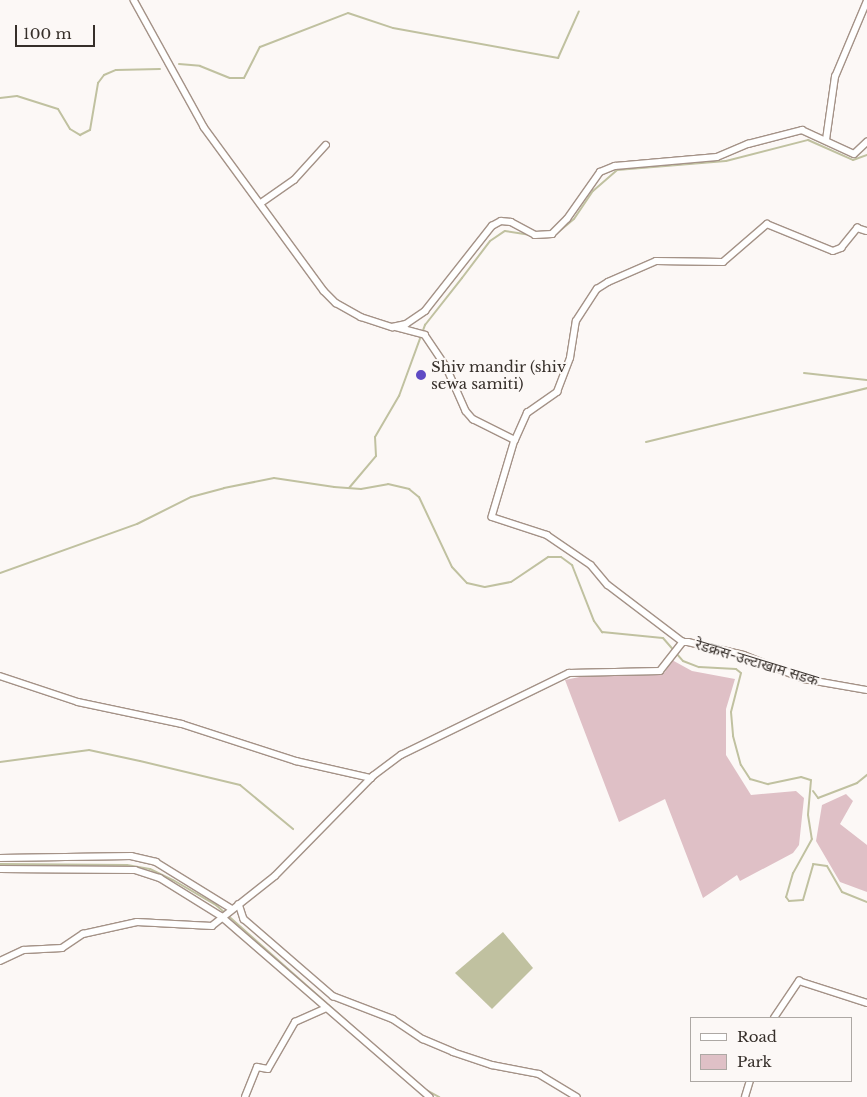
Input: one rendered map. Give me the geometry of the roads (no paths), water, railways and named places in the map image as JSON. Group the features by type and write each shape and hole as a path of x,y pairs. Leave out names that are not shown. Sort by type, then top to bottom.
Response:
{"street":[{"path":"134,0 204,127 336,303 362,316 392,327 425,335 447,368 466,411 474,419 515,440"},
{"path":"826,140 834,77 867,1"},
{"path":"392,327 406,324 425,311 492,226 501,221 511,222 535,235 552,234 567,219 600,172 615,166 717,157 748,144 802,130 854,154 867,142"},
{"path":"261,203 294,180 326,145"},
{"path":"0,961 24,950 62,948 83,934 136,922 212,926 275,876 371,778 401,755 569,673 660,671 681,644 608,585 591,566 548,535 492,517 515,440 527,413 557,392 570,358 576,321 597,289 608,282 656,261 723,262 767,224 833,251 841,248 857,228 867,232"},
{"name":"रेडक्रस-उल्टाखाम सडक","path":"681,644 744,655 804,679 867,690"},
{"path":"0,676 78,702 182,724 296,761 371,778"},
{"path":"0,858 131,856 156,862 226,913 326,1008 430,1097"},
{"path":"0,870 135,870 160,878 226,913"},
{"path":"239,904 244,920 333,996 393,1019 423,1039 453,1052 492,1065 539,1074 577,1097"},
{"path":"775,1017 799,981 867,1004"},
{"path":"245,1097 257,1068 268,1069 295,1022 326,1008"},
{"path":"745,1097 750,1082"}],"waterway":[{"path":"179,64 200,66 230,78 244,78 260,47 348,13 393,28 558,58 579,11"},
{"path":"0,98 17,96 58,109 70,129 80,135 90,130 98,83 104,75 116,70 160,69"},
{"path":"556,234 574,219 593,191 617,170 726,161 808,140 853,160 867,155"},
{"path":"349,488 376,456 375,437 399,396 425,325 490,241 505,231 544,237"},
{"path":"804,373 867,380"},
{"path":"646,442 867,388"},
{"path":"0,573 137,524 191,497 224,488 274,478 334,487 361,489 388,484 409,489 419,497 452,567 467,583 485,587 511,582 548,557 561,557 572,565 594,621 602,632 663,638 683,661 699,667 736,669 741,673 731,712 733,736 741,765 750,779 768,784 801,777 811,780 808,815 812,839 793,873 786,897 789,901 803,900 813,864 827,866 842,892 867,902"},
{"path":"0,762 89,750 140,761 240,785 293,829"},
{"path":"813,791 818,798 857,783 867,775"},
{"path":"0,864 127,865 150,869 216,905 366,1038"},
{"path":"426,1090 439,1097"}],"place":[{"name":"Shiv mandir (shiv sewa samiti)","path":"421,375"}]}
